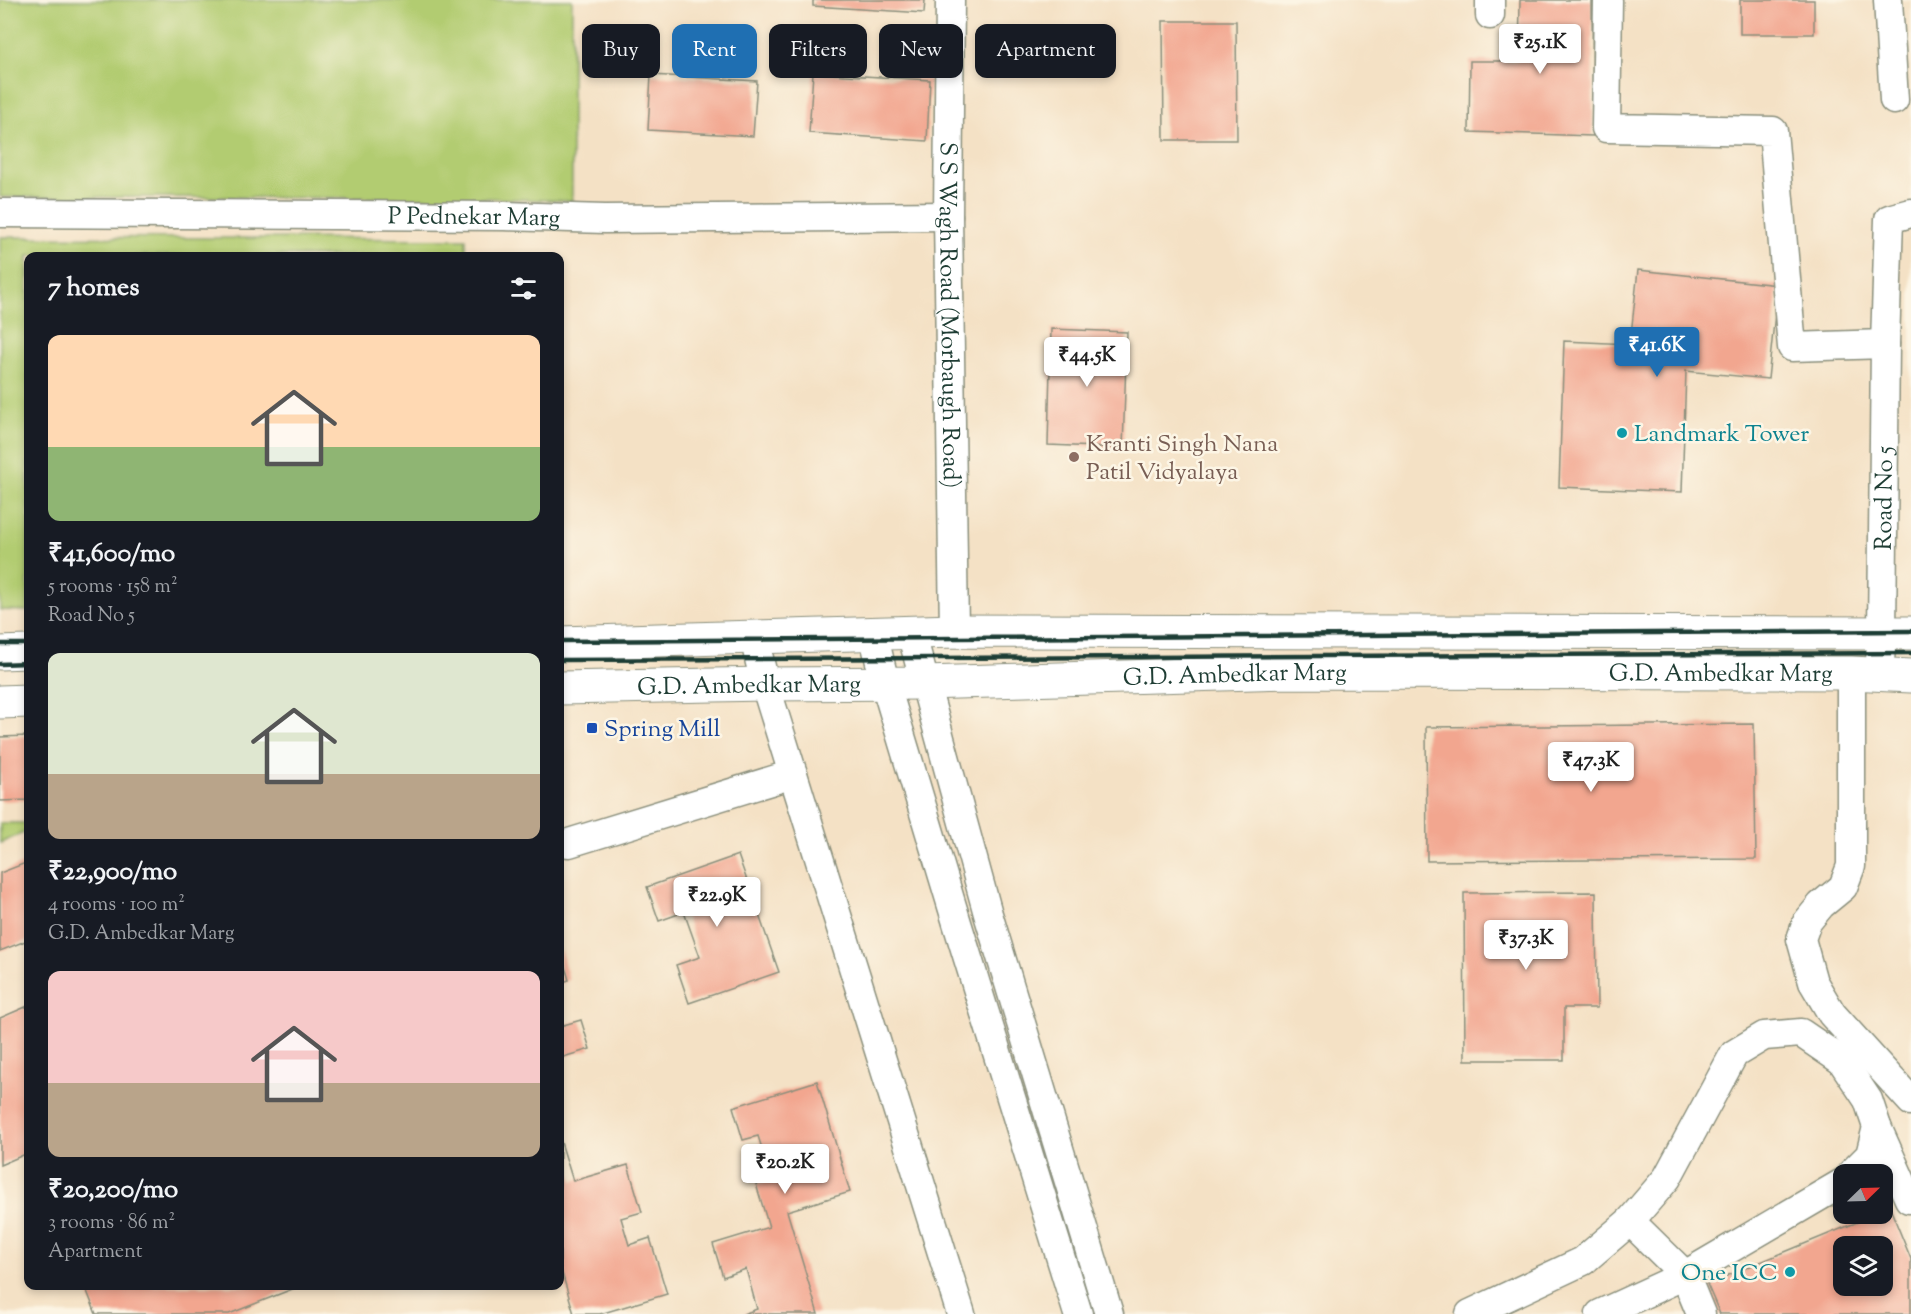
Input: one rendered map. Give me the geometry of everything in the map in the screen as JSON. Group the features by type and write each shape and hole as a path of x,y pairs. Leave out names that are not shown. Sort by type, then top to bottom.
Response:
{"main road":[{"name":"G.D. Ambedkar Marg","path":"564,644 954,631 1896,633"},
{"path":"1287,632 1289,672"},
{"path":"0,653 24,652"},
{"name":"G.D. Ambedkar Marg","path":"564,688 924,683 1289,672 1911,676"},
{"path":"0,702 24,701"}],"street":[{"name":"S S Wagh Road (Morbaugh Road)","path":"950,0 948,216 954,631"},
{"path":"1608,0 1606,128 1773,131 1792,346 1885,344"},
{"path":"1888,0 1894,100"},
{"name":"P Pednekar Marg","path":"0,213 504,216 605,219 948,216"},
{"name":"Road No 5","path":"1900,216 1885,344 1896,633 1865,674 1851,866 1843,887 1821,905 1807,922 1801,939 1813,982 1832,1014 1911,1101"},
{"path":"911,632 988,914 1109,1314"},
{"path":"873,633 885,683 1078,1314"},
{"path":"754,637 765,684 961,1314"},
{"path":"569,843 793,774"},
{"path":"1470,1314 1510,1306 1583,1261 1630,1221 1667,1178 1734,1054 1764,1036 1801,1033 1842,1061 1868,1100 1889,1164"},
{"path":"1868,1164 1877,1127"},
{"path":"1893,1176 1902,1203 1893,1194"},
{"path":"1600,1314 1685,1275 1833,1188"},
{"path":"1630,1221 1685,1275 1701,1314"}],"green space":[{"path":"0,0 572,0 572,201 481,198 0,197"},
{"path":"0,237 466,239 466,252 24,252 24,611 0,610"},
{"path":"0,823 24,823 24,833 0,843"}],"building":[{"path":"813,0 925,0 924,13 813,6"},
{"path":"1520,0 1592,0 1593,136 1469,132 1470,61 1519,61"},
{"path":"1740,0 1814,0 1814,34 1740,34"},
{"path":"1163,21 1236,21 1237,140 1164,140"},
{"path":"660,76 672,78 757,81 753,136 648,130 651,78 660,78"},
{"path":"867,76 930,80 927,141 809,133 813,78"},
{"name":"Landmark Tower","path":"1638,270 1778,285 1768,379 1686,371 1682,492 1559,487 1564,341 1630,344"},
{"path":"1051,329 1127,332 1123,448 1048,445"},
{"path":"1754,724 1756,859 1427,861 1426,727"},
{"path":"24,736 24,800 0,801 0,737"},
{"path":"738,855 779,972 689,1003 676,965 700,957 684,912 659,921 647,887"},
{"path":"24,864 24,942 0,951 0,873"},
{"path":"1596,892 1597,1008 1564,1008 1564,1060 1465,1060 1464,893"},
{"path":"564,963 569,980 564,982"},
{"path":"24,1008 24,1155 0,1165 0,1018"},
{"path":"581,1020 590,1049 564,1057 564,1025"},
{"path":"817,1081 850,1192 787,1211 818,1314 743,1314 757,1309 746,1269 723,1277 713,1244 769,1227 756,1184 772,1180 758,1136 743,1140 733,1107"},
{"path":"564,1152 573,1181 628,1165 642,1212 621,1218 629,1245 650,1238 667,1294 600,1314 574,1314 564,1280"},
{"name":"One ICC","path":"1893,1215 1911,1259 1911,1314 1720,1314 1707,1284 1853,1224 1893,1224"},
{"path":"87,1290 290,1290 229,1314 96,1314"}],"railway":[{"path":"564,641 1911,631"},
{"path":"0,644 24,644"},
{"path":"564,660 1911,653"},
{"path":"0,664 24,663"}],"place":[{"name":"Landmark Tower","path":"1622,433"},
{"name":"Kranti Singh Nana Patil Vidyalaya","path":"1074,457"},
{"name":"Spring Mill","path":"592,728"},
{"name":"One ICC","path":"1790,1272"}]}
